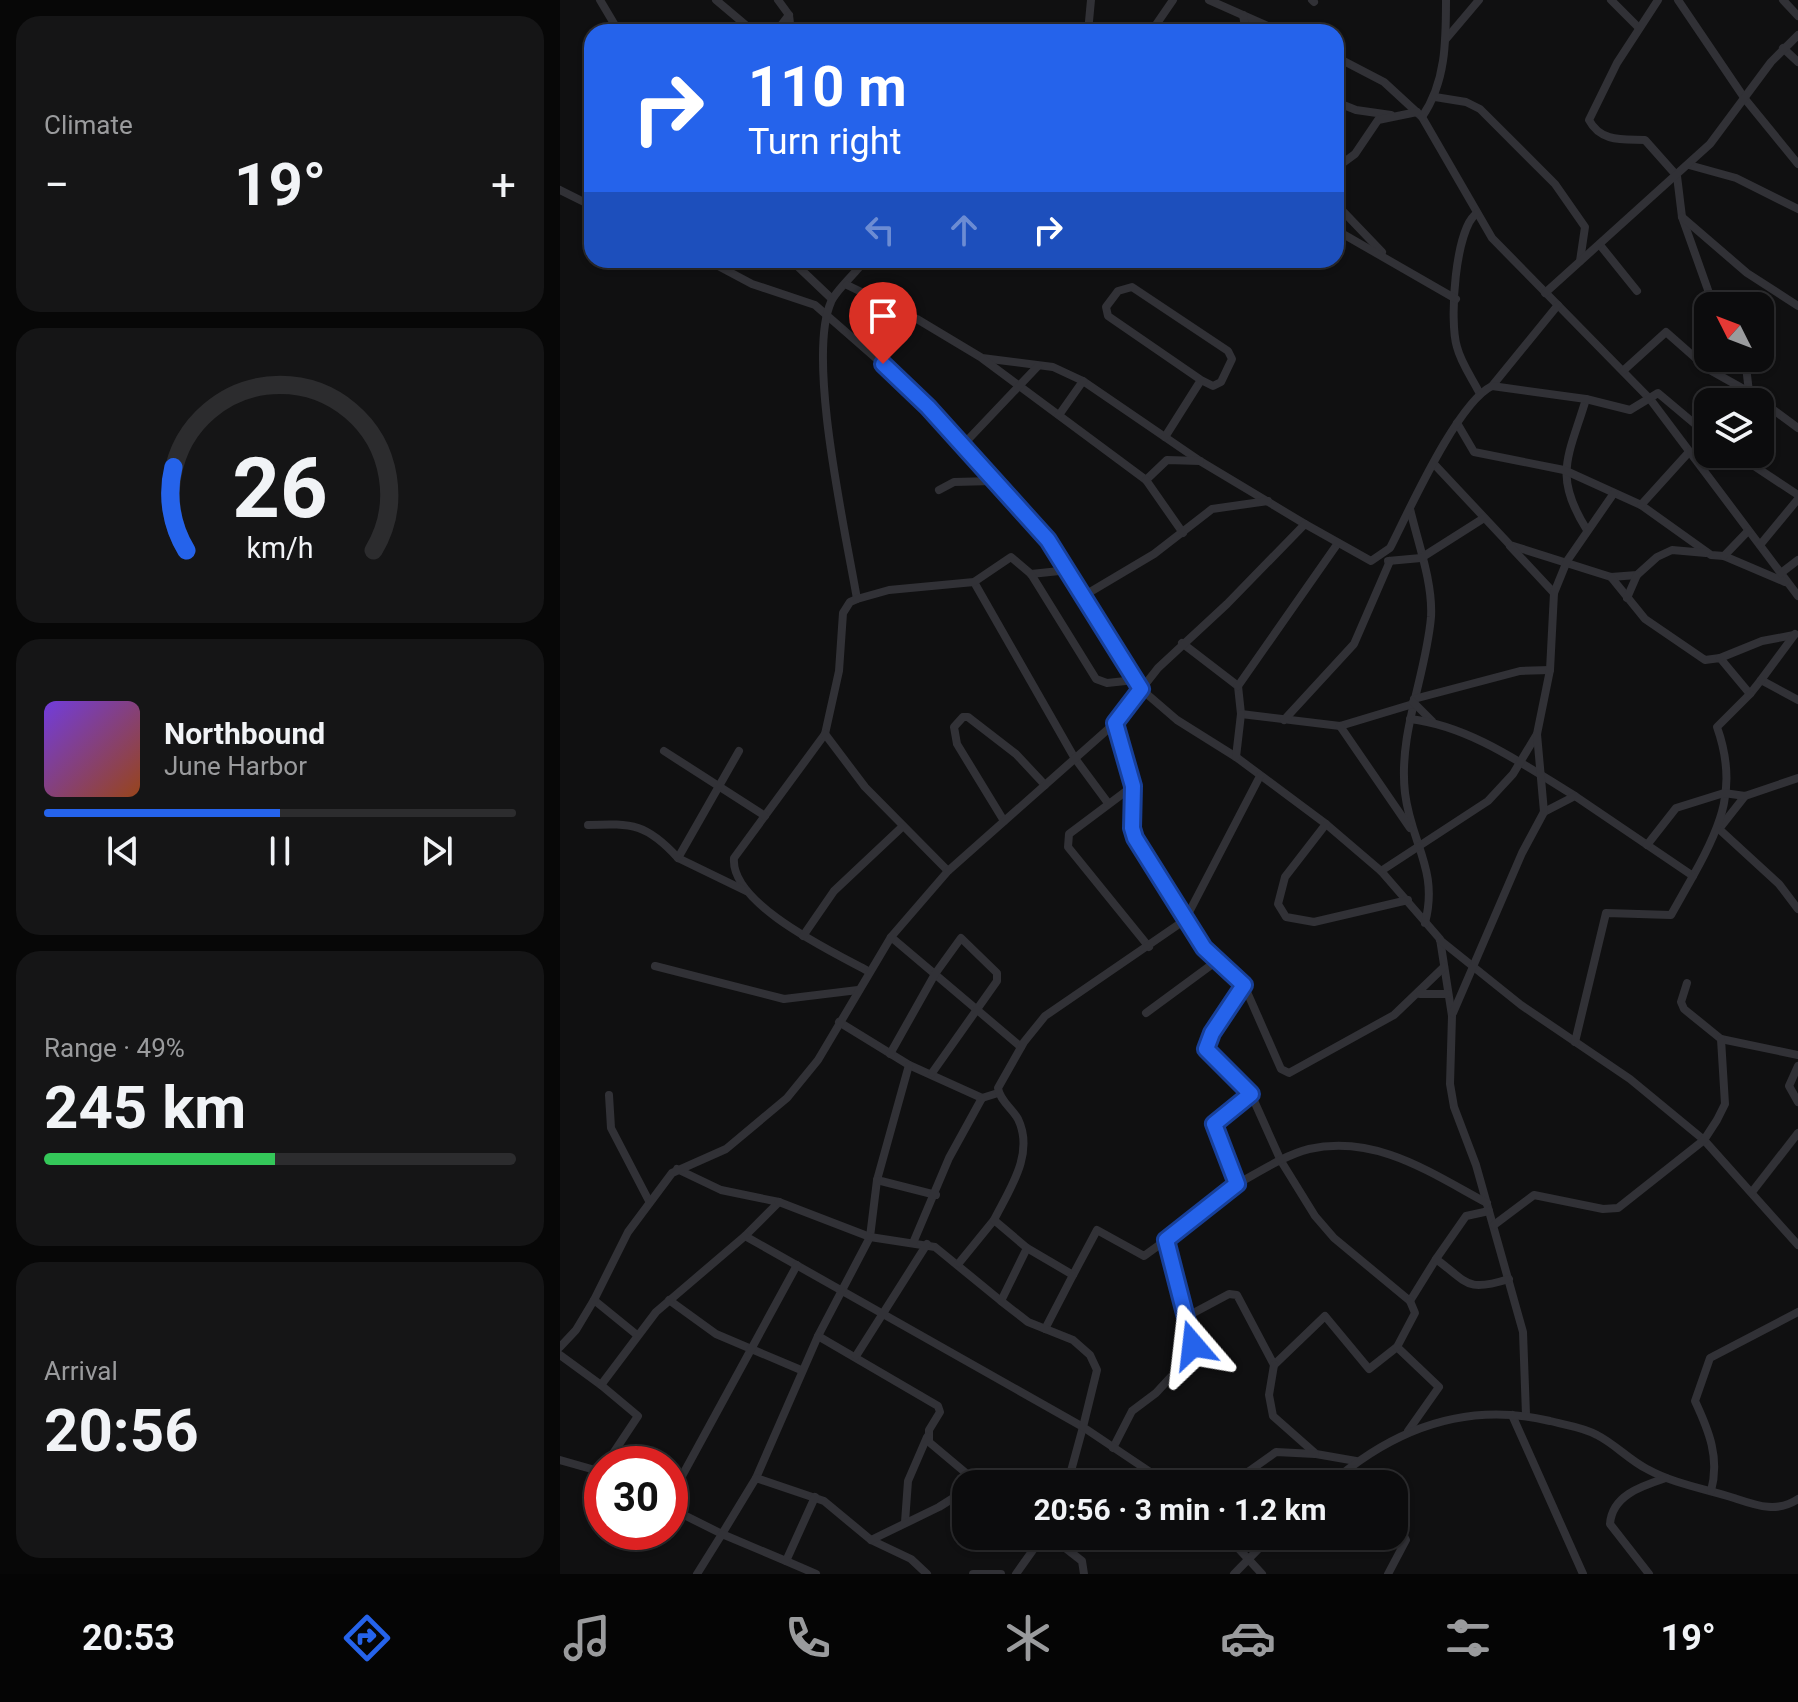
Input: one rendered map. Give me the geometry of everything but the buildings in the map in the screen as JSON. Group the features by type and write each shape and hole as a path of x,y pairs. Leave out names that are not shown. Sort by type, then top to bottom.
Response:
{"street":[{"path":"600,0 614,24"},
{"path":"716,0 744,24"},
{"path":"778,0 789,15 790,24"},
{"path":"1089,24 1091,0"},
{"path":"1156,24 1173,0"},
{"path":"1209,0 1263,24"},
{"path":"1344,105 1392,115 1420,114 1435,97 1445,39 1446,0"},
{"path":"1445,39 1479,0"},
{"path":"1611,0 1639,28"},
{"path":"1658,0 1611,72 1590,122 1619,141 1645,140 1677,176 1682,217 1707,292"},
{"path":"1678,0 1745,99 1798,164"},
{"path":"1783,0 1798,16"},
{"path":"782,24 789,15"},
{"path":"1243,15 1245,24"},
{"path":"1545,293 1689,165 1783,48 1798,35"},
{"path":"1783,48 1798,62"},
{"path":"1344,61 1384,82 1420,114 1501,249 1650,399 1798,596"},
{"path":"1435,97 1476,106 1555,184 1585,227 1580,262"},
{"path":"1344,161 1355,154 1378,120 1392,115"},
{"path":"1689,165 1728,174 1798,209"},
{"path":"560,190 584,202"},
{"path":"1344,212 1389,258"},
{"path":"1477,213 1469,220 1461,248 1456,299 1457,348 1479,392"},
{"path":"1682,217 1747,273 1798,306"},
{"path":"1344,234 1456,299"},
{"path":"1600,245 1637,291"},
{"path":"722,268 752,284 806,301 829,314 928,407 1039,530 1069,570 1141,689 1185,726 1236,757 1326,824 1381,871 1440,939 1521,1005 1630,1079 1704,1140 1798,1245"},
{"path":"800,268 832,299"},
{"path":"857,599 829,434 824,378 832,299 859,268"},
{"path":"847,285 917,319 982,358 1146,480 1183,533"},
{"path":"1132,287 1228,351 1232,359 1221,382 1213,386 1201,380 1108,316 1106,307 1118,291 1132,287"},
{"path":"1371,561 1390,548 1457,423 1479,392 1492,386 1558,305"},
{"path":"1624,370 1666,332 1708,369 1742,388"},
{"path":"982,358 1053,367 1083,381 1200,461 1371,561 1421,558 1484,518"},
{"path":"961,447 1038,366"},
{"path":"1165,437 1201,380"},
{"path":"1059,415 1083,381"},
{"path":"1492,386 1586,399 1630,410 1660,394 1694,423"},
{"path":"1586,399 1564,470 1571,502 1587,530"},
{"path":"1774,410 1798,428"},
{"path":"1457,423 1474,452 1564,470 1641,505 1711,555"},
{"path":"1641,505 1689,452"},
{"path":"1146,480 1167,460 1200,461"},
{"path":"1435,465 1554,593"},
{"path":"1758,468 1798,497 1760,545"},
{"path":"939,490 954,482 993,481"},
{"path":"1787,487 1798,485"},
{"path":"1452,1016 1472,965 1544,812 1537,734 1550,670 1554,593 1567,561 1614,493"},
{"path":"1085,595 1183,533 1212,509 1268,501"},
{"path":"1410,509 1431,619 1410,718 1404,782 1412,831"},
{"path":"560,1347 576,1330 616,1254 649,1201 677,1169 706,1160 726,1149 771,1113 801,1082 891,937 948,871 1115,723 1182,643 1227,604 1305,524"},
{"path":"1724,556 1748,531"},
{"path":"1236,757 1241,714 1238,686 1338,543"},
{"path":"1510,545 1611,577 1637,575"},
{"path":"1627,598 1637,575 1657,557 1672,550 1724,556 1788,583"},
{"path":"746,892 735,873 734,858 825,734 839,671 843,613 850,602 889,590 974,582 1006,558 1017,559 1031,574 1096,679 1107,683 1135,680"},
{"path":"1781,573 1798,560"},
{"path":"1284,720 1354,644 1390,561"},
{"path":"1031,574 1069,570"},
{"path":"1611,577 1652,625 1705,660 1796,633"},
{"path":"974,582 1074,757 1108,803"},
{"path":"1719,829 1726,758 1717,727 1750,694 1796,633"},
{"path":"1182,643 1238,686"},
{"path":"1720,658 1750,694"},
{"path":"1241,714 1340,726 1520,671 1550,670"},
{"path":"1761,680 1798,700"},
{"path":"1413,702 1432,721"},
{"path":"1402,708 1410,718 1432,721 1520,762 1693,876"},
{"path":"1004,821 957,744 954,727 958,721 968,717 983,727 1045,785"},
{"path":"1115,723 1133,786 1132,828 1135,838 1204,948 1244,985 1281,1069 1289,1073 1359,1037 1420,994 1444,967"},
{"path":"1340,726 1419,845 1431,889 1425,923"},
{"path":"825,734 902,827 948,871"},
{"path":"1381,871 1474,813 1502,786 1537,734"},
{"path":"664,751 765,816"},
{"path":"678,858 739,751"},
{"path":"959,1263 994,1220 1018,1172 1024,1143 1018,1120 998,1093 999,1083 1021,1047 1045,1016 1068,997 1149,947 1185,920 1260,776"},
{"path":"1647,845 1676,808 1724,793 1745,796 1798,778"},
{"path":"1133,786 1069,834 1068,847 1149,947"},
{"path":"1544,812 1575,796"},
{"path":"1575,1042 1606,913 1671,915 1719,829 1745,796"},
{"path":"1326,824 1282,885 1278,904 1286,917 1314,922 1408,900"},
{"path":"588,825 639,826 656,835 678,858 746,892 803,936 868,971"},
{"path":"803,936 834,891 902,827"},
{"path":"1719,829 1779,884 1798,909"},
{"path":"891,937 1021,1047"},
{"path":"890,1054 935,974 961,938 998,976 932,1073"},
{"path":"1440,939 1452,1016 1450,1084 1454,1107 1494,1225 1523,1332 1526,1415"},
{"path":"1146,1013 1218,960"},
{"path":"655,966 784,999 858,990"},
{"path":"1687,983 1681,1002 1684,1009 1721,1039 1798,1055"},
{"path":"1244,985 1212,1033 1206,1049 1251,1094 1281,1161 1301,1196 1334,1238 1410,1301 1415,1313 1397,1347 1369,1369 1325,1316 1274,1365"},
{"path":"1420,994 1448,994"},
{"path":"839,1022 909,1065 982,1098"},
{"path":"1494,1225 1534,1195 1603,1209 1618,1208 1704,1140 1725,1104 1721,1039"},
{"path":"697,1574 756,1478 801,1370 870,1237 877,1180 909,1065"},
{"path":"1798,1066 1789,1086 1798,1102"},
{"path":"913,1243 936,1195 949,1158 982,1098 998,1093"},
{"path":"1237,1184 1214,1124 1251,1094"},
{"path":"609,1095 611,1128 649,1201"},
{"path":"1752,1192 1798,1133"},
{"path":"1045,1329 1097,1230 1144,1256 1237,1184 1308,1149 1378,1149 1488,1207"},
{"path":"677,1169 721,1190 779,1202 870,1237 927,1244 959,1263 1028,1322 1073,1340 1094,1362 1096,1377 1073,1470"},
{"path":"877,1180 936,1195"},
{"path":"601,1385 637,1335 669,1300 745,1236 779,1202"},
{"path":"1410,1301 1466,1216 1488,1207"},
{"path":"994,1220 1027,1248 1073,1275"},
{"path":"745,1236 1083,1427 1147,1470"},
{"path":"1113,1448 1132,1411 1162,1387 1192,1354 1192,1337 1184,1318 1166,1240"},
{"path":"856,1356 927,1244"},
{"path":"1001,1301 1027,1248"},
{"path":"1436,1259 1472,1286 1482,1287 1509,1279"},
{"path":"688,1465 797,1265"},
{"path":"1184,1318 1229,1294 1237,1295 1274,1365 1270,1412 1316,1454"},
{"path":"594,1300 637,1335"},
{"path":"669,1300 708,1329 801,1370"},
{"path":"1711,1491 1716,1468 1708,1430 1695,1401 1705,1367 1717,1352 1798,1312"},
{"path":"818,1336 938,1406 940,1412 908,1481 905,1522"},
{"path":"1397,1347 1439,1387 1408,1432"},
{"path":"560,1355 638,1416 618,1446"},
{"path":"1349,1470 1357,1461 1408,1432 1473,1414 1526,1415 1596,1434 1636,1463 1666,1478 1778,1509 1798,1499"},
{"path":"1512,1415 1583,1574"},
{"path":"927,1437 961,1470"},
{"path":"1251,1470 1276,1452 1316,1454 1357,1461"},
{"path":"560,1460 584,1466"},
{"path":"756,1478 833,1506 871,1540 917,1563 927,1574"},
{"path":"1649,1574 1610,1524 1611,1517 1630,1491 1666,1478"},
{"path":"786,1561 815,1497"},
{"path":"871,1540 952,1499"},
{"path":"688,1517 816,1574"},
{"path":"1016,1574 1033,1550"},
{"path":"1068,1550 1082,1561 1084,1574"},
{"path":"1239,1550 1262,1574"},
{"path":"1234,1574 1256,1550"},
{"path":"1388,1574 1401,1550"},
{"path":"973,1574 1001,1574"}],"route":[{"path":"883,364 928,407 1048,540 1141,689 1115,723 1133,786 1131,816 1135,838 1204,948 1244,985 1207,1041 1206,1049 1251,1094 1214,1124 1237,1184 1166,1240 1193,1345"}]}
